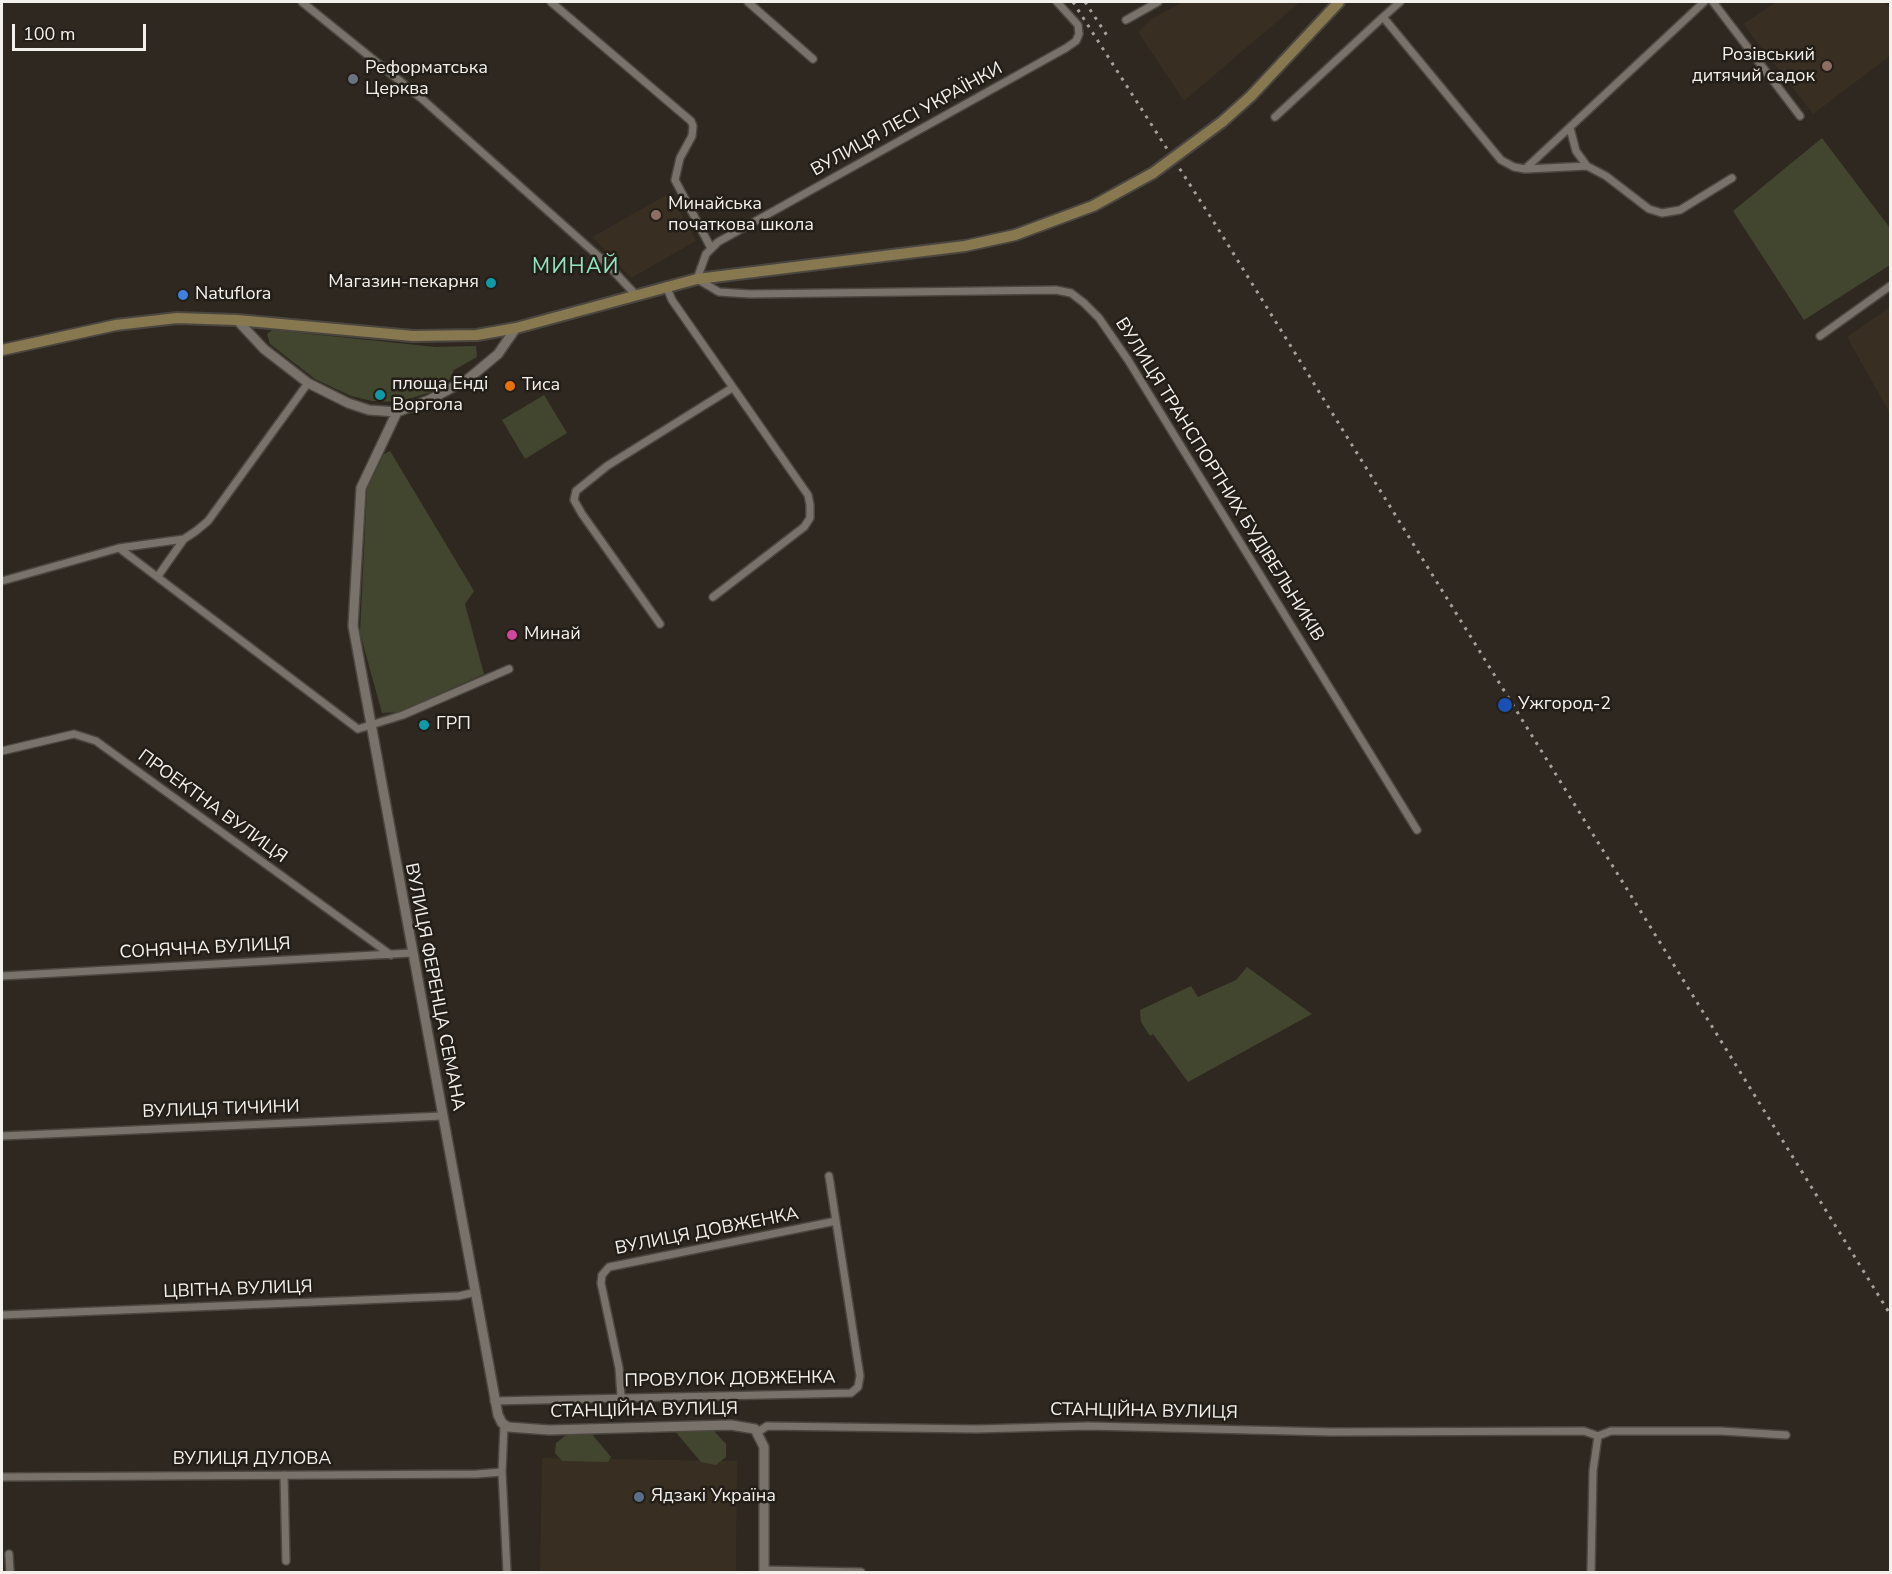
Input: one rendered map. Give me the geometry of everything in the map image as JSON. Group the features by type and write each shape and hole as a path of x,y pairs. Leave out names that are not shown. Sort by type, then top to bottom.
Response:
{"main road":[{"path":"2,350 147,320 237,320 436,337 477,335 516,328 697,279 964,246 1015,235 1093,207 1153,173 1222,122 1251,96 1339,2"}],"street":[{"path":"302,2 421,98 605,262 635,294"},
{"path":"551,2 691,121 692,136 680,158 675,180 711,248 700,264 697,279"},
{"path":"747,2 813,59"},
{"name":"ВУЛИЦЯ ЛЕСІ УКРАЇНКИ","path":"711,248 1076,41 1078,25 1057,2"},
{"path":"1126,20 1158,2"},
{"path":"1275,117 1400,2"},
{"path":"1525,169 1704,2"},
{"path":"1713,2 1800,116"},
{"path":"1383,16 1501,160 1514,167 1525,169 1562,165 1587,166 1606,176 1649,208 1662,213 1680,210 1732,178"},
{"path":"1570,128 1576,150 1587,166"},
{"name":"ВУЛИЦЯ ТРАНСПОРТНИХ БУДІВЕЛЬНИКІВ","path":"697,279 719,292 750,294 1056,290 1071,294 1084,303 1099,318 1128,360 1417,830"},
{"path":"666,286 672,300 808,495 810,518 804,528 713,597"},
{"path":"1820,336 1890,286"},
{"path":"237,320 264,349 308,383 348,404 369,410 397,412 429,400 468,379 498,354 516,328"},
{"path":"158,576 184,539 208,521 308,383"},
{"path":"660,624 582,513 574,500 576,491 607,466 732,388"},
{"name":"ВУЛИЦЯ ФЕРЕНЦА СЕМАНА","path":"397,412 364,479 359,499 352,614 369,726 476,1292 494,1401 499,1420 504,1426 502,1472 507,1572"},
{"path":"2,581 119,548 184,539"},
{"path":"119,548 357,729 403,716 509,669"},
{"name":"ПРОЕКТНА ВУЛИЦЯ","path":"2,751 74,734 96,741 391,955"},
{"name":"СОНЯЧНА ВУЛИЦЯ","path":"2,976 411,953"},
{"name":"ВУЛИЦЯ ТИЧИНИ","path":"2,1136 442,1116"},
{"name":"ПРОВУЛОК ДОВЖЕНКА","path":"494,1401 621,1396 851,1393 858,1387 860,1376 829,1176"},
{"name":"ВУЛИЦЯ ДОВЖЕНКА","path":"621,1396 619,1368 602,1283 602,1275 609,1267 836,1221"},
{"name":"ЦВІТНА ВУЛИЦЯ","path":"2,1315 459,1296 476,1292"},
{"name":"СТАНЦІЙНА ВУЛИЦЯ","path":"504,1426 549,1430 731,1425 751,1427 758,1432 767,1426 954,1429 1088,1426 1331,1432 1584,1431 1598,1436 1611,1431 1709,1431 1786,1436"},
{"path":"758,1432 764,1447 764,1571 861,1572"},
{"path":"1592,1572 1593,1471 1598,1436"},
{"name":"ВУЛИЦЯ ДУЛОВА","path":"2,1477 502,1472"},
{"path":"284,1475 286,1561"},
{"path":"9,1554 10,1572"}],"shaded area":[{"path":"1183,2 1300,2 1184,101 1138,32 1151,19"},
{"name":"Розівський дитячий садок","path":"1776,2 1884,2 1890,9 1890,56 1813,114 1743,24"},
{"name":"Минайська початкова школа","path":"670,193 696,241 631,278 592,237"},
{"path":"1890,307 1890,414 1847,337"},
{"name":"Ядзакі Україна","path":"542,1458 737,1461 736,1572 540,1572"}],"green space":[{"path":"1822,138 1890,228 1890,265 1804,320 1733,211"},
{"path":"272,330 436,347 476,346 477,357 454,370 450,379 434,391 399,402 372,401 351,396 315,379 270,344 267,334"},
{"path":"544,395 567,433 525,459 502,420"},
{"path":"390,451 474,591 465,604 484,674 399,712 382,713 360,633 367,489 384,454"},
{"path":"1247,967 1312,1014 1188,1082 1153,1034 1150,1036 1141,1022 1140,1010 1191,986 1198,997 1236,980"},
{"path":"674,1430 714,1431 726,1444 726,1457 716,1465 701,1462"},
{"path":"570,1432 591,1433 611,1457 608,1462 562,1461 555,1453 556,1443"}],"railway":[{"path":"1073,2 1217,227 1890,1314"},
{"path":"1085,2 1108,37"}],"place":[{"name":"Розівський дитячий садок","path":"1827,66"},
{"name":"Реформатська Церква","path":"353,79"},
{"name":"Минайська початкова школа","path":"656,215"},
{"name":"Магазин-пекарня","path":"491,283"},
{"name":"Natuflora","path":"183,295"},
{"name":"Тиса","path":"510,386"},
{"name":"площа Енді Воргола","path":"380,395"},
{"name":"Минай","path":"512,635"},
{"name":"Ужгород-2","path":"1505,705"},
{"name":"ГРП","path":"424,725"},
{"name":"Ядзакі Україна","path":"639,1497"}],"district":[{"name":"МИНАЙ","path":"576,268"}]}
